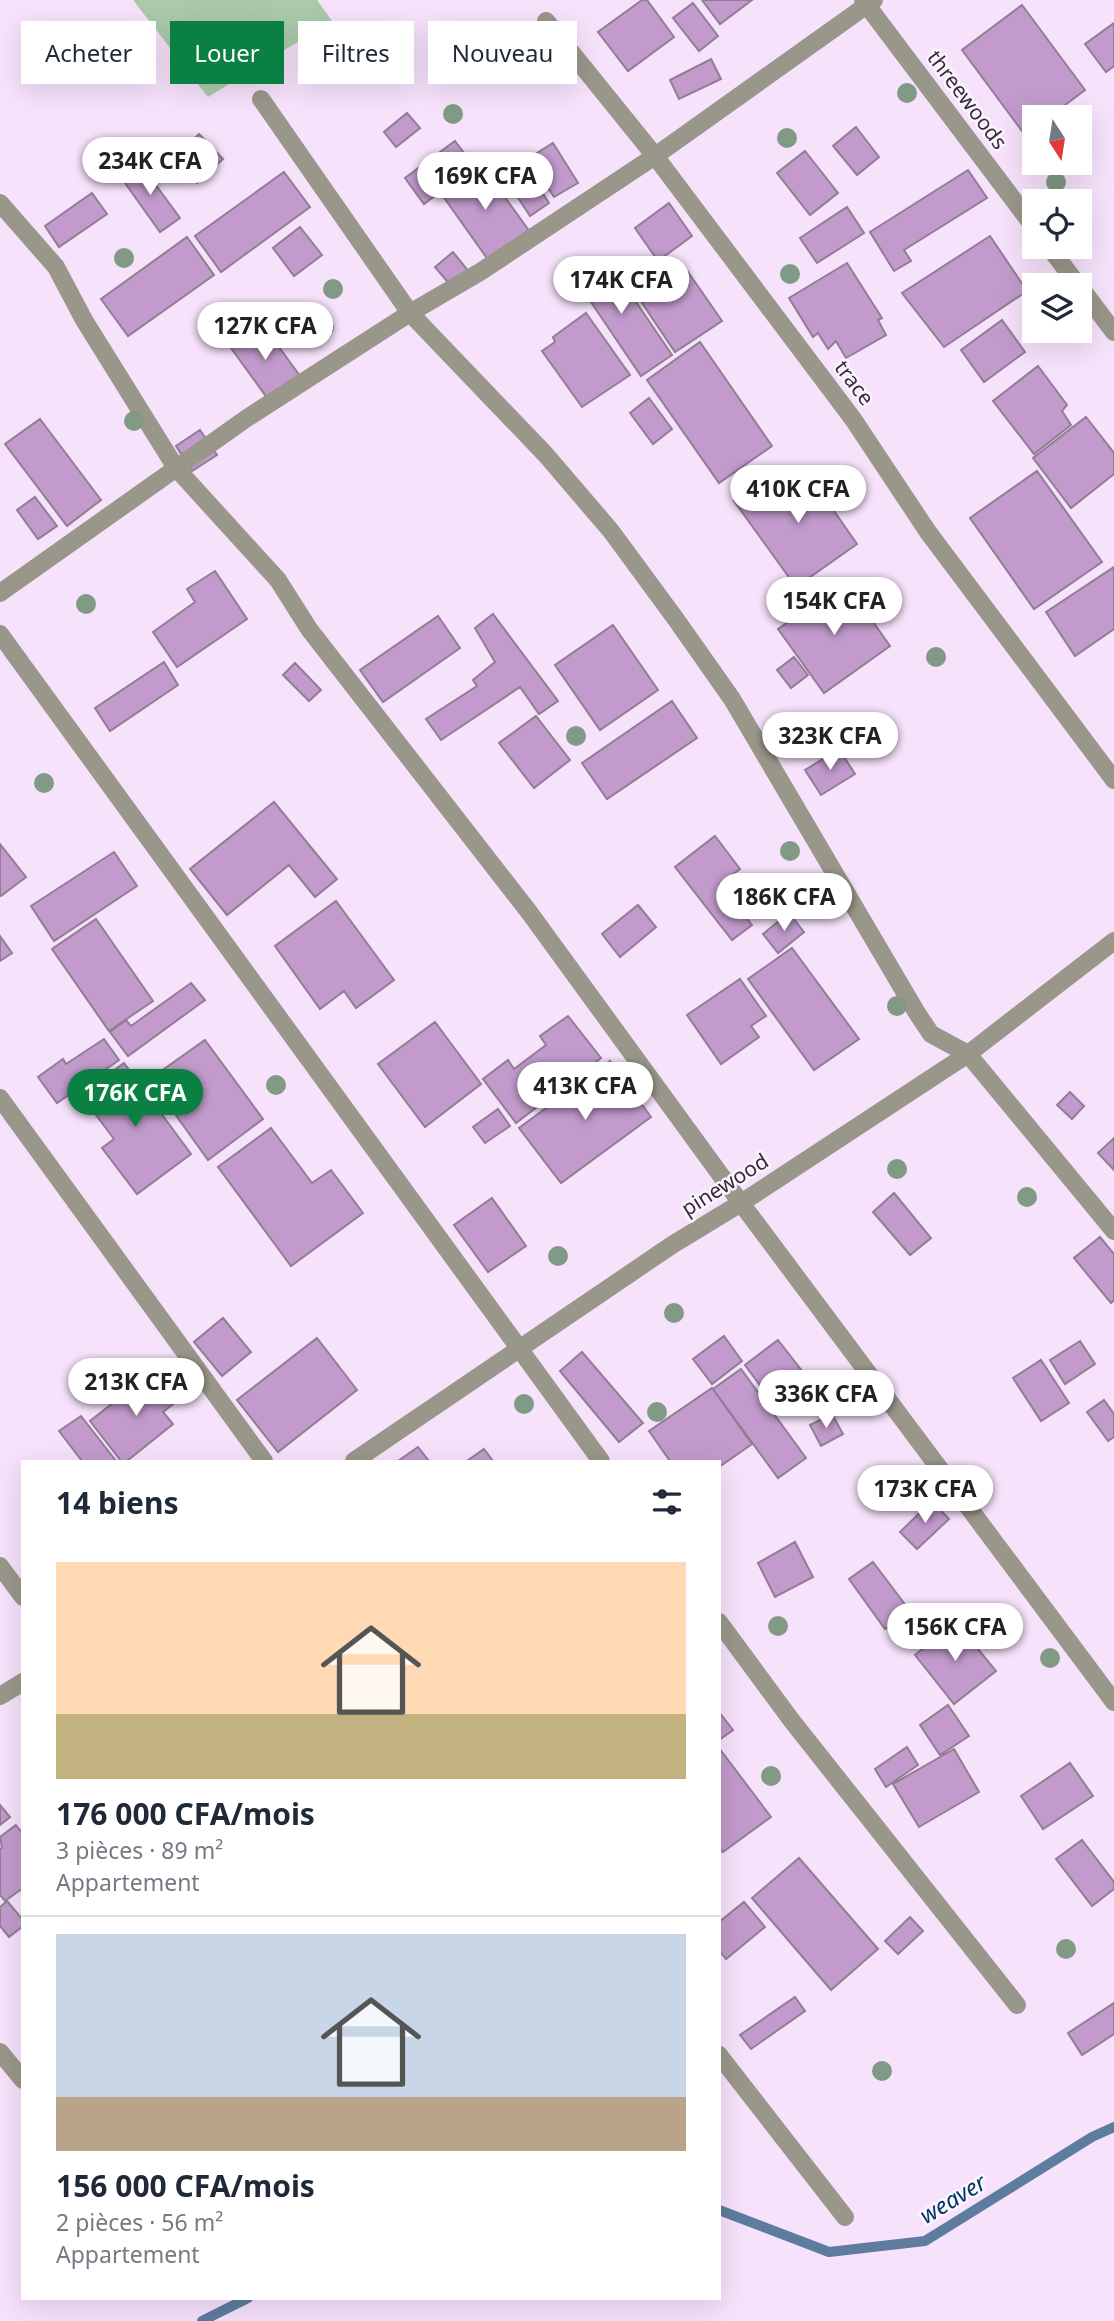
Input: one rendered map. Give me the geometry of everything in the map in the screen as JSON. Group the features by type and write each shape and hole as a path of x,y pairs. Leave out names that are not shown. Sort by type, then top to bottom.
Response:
{"street":[{"path":"0,593 247,418 410,313 480,272 655,156 868,2"},
{"name":"threewoods","path":"868,2 1022,211"},
{"name":"trace","path":"577,60 655,156 853,419 928,532 1114,780"},
{"path":"261,99 410,313 546,455 611,531 732,699 916,1013 931,1034 968,1054 1114,1231"},
{"path":"0,203 56,267 84,320 176,468 278,580 309,629 529,912 741,1203 1114,1702"},
{"path":"1058,259 1069,273"},
{"path":"1092,303 1114,332"},
{"path":"0,634 600,1460"},
{"name":"pinewood","path":"355,1460 672,1245 741,1203 968,1054 1114,940"},
{"path":"0,1098 263,1460"},
{"path":"0,1566 21,1594"},
{"path":"721,1625 792,1721 1017,2005"},
{"path":"0,1696 21,1683"},
{"path":"0,2052 21,2078"},
{"path":"721,2058 845,2217"}],"green space":[{"path":"133,0 317,0 332,21 298,21 298,42 284,50 284,21 170,21 170,48 156,30 156,21 149,21"},
{"path":"198,84 229,84 208,97"}],"building":[{"path":"642,0 647,0 674,37 628,71 598,32"},
{"path":"702,0 752,0 720,24"},
{"path":"693,3 718,36 699,51 673,18"},
{"path":"1022,5 1085,90 1065,105 1022,105 1022,131 962,50"},
{"path":"1114,23 1114,66 1106,72 1085,44"},
{"path":"711,59 721,79 679,99 670,80"},
{"path":"407,113 420,128 396,147 384,132"},
{"path":"856,127 879,157 857,175 833,146"},
{"path":"199,134 223,159 197,183 173,159"},
{"path":"455,141 474,166 424,204 405,178"},
{"path":"553,143 578,183 554,197 529,158"},
{"path":"805,151 838,193 810,215 777,173"},
{"path":"519,157 549,203 530,216 500,170"},
{"path":"139,162 180,218 160,232 120,176"},
{"path":"481,164 530,232 489,261 440,192"},
{"path":"968,170 987,198 904,250 911,261 894,271 870,232"},
{"path":"284,172 310,207 221,272 195,236"},
{"path":"92,193 107,214 59,247 45,226"},
{"path":"669,203 692,236 658,261 635,228"},
{"path":"847,207 864,233 817,263 800,238"},
{"path":"300,227 322,255 294,276 273,248"},
{"path":"990,236 1022,284 1022,294 944,347 902,293"},
{"path":"187,237 214,275 128,336 101,299"},
{"path":"453,252 469,272 452,287 435,267"},
{"path":"576,258 581,266 594,258 608,280 617,274 672,355 641,376 566,265"},
{"path":"847,263 882,318 878,320 886,335 846,358 836,341 828,349 818,333 813,337 789,298"},
{"path":"688,272 722,321 675,352 642,303"},
{"path":"586,313 630,375 582,407 542,351 555,342 553,337"},
{"path":"1002,320 1025,352 984,382 961,350"},
{"path":"263,325 300,376 268,399 231,348"},
{"path":"700,342 772,446 719,483 647,380"},
{"path":"1038,366 1067,405 1062,411 1071,425 1034,454 993,401"},
{"path":"649,398 672,429 653,444 630,413"},
{"path":"1086,417 1114,453 1114,474 1071,508 1033,458"},
{"path":"40,419 101,500 67,526 5,444"},
{"path":"200,430 217,455 192,471 176,446"},
{"path":"819,468 838,494 827,501 857,544 796,587 734,501 763,480 776,499"},
{"path":"1037,471 1102,562 1034,609 970,518"},
{"path":"35,497 57,526 38,539 17,510"},
{"path":"1114,567 1114,629 1075,656 1046,612"},
{"path":"215,571 247,619 177,667 153,632 195,602 187,589"},
{"path":"845,582 890,646 824,693 778,629"},
{"path":"493,614 558,701 539,714 520,687 441,740 426,719 477,686 473,680 495,662 475,628"},
{"path":"438,616 460,648 383,702 360,670"},
{"path":"613,625 658,690 600,730 555,665"},
{"path":"794,657 808,675 791,688 777,670"},
{"path":"164,662 178,685 110,731 95,708"},
{"path":"295,663 321,690 309,701 283,675"},
{"path":"672,701 697,738 607,799 582,763"},
{"path":"536,716 570,760 534,788 499,743"},
{"path":"839,749 855,774 821,795 805,770"},
{"path":"274,802 337,879 315,897 289,865 227,915 190,869"},
{"path":"715,836 740,869 720,884 752,925 732,940 675,867"},
{"path":"0,844 26,877 1,896 0,895"},
{"path":"114,852 137,886 54,941 31,906"},
{"path":"336,901 394,980 356,1008 344,991 320,1009 275,946"},
{"path":"638,905 656,927 620,957 602,934"},
{"path":"789,913 804,932 778,953 763,934"},
{"path":"96,919 153,1001 109,1031 52,949"},
{"path":"0,936 12,953 0,961"},
{"path":"792,948 859,1039 814,1070 748,979"},
{"path":"740,979 766,1016 751,1026 759,1037 721,1064 687,1015"},
{"path":"191,983 205,1000 128,1056 110,1032 126,1020 131,1026"},
{"path":"568,1016 601,1058 516,1123 483,1079 508,1060 514,1069 546,1045 540,1036"},
{"path":"435,1022 481,1084 425,1127 378,1064"},
{"path":"104,1039 119,1060 57,1103 38,1077 63,1059 66,1064"},
{"path":"205,1040 263,1119 208,1160 150,1079"},
{"path":"610,1061 651,1117 561,1183 519,1128"},
{"path":"124,1063 191,1154 137,1194 102,1148 114,1139 81,1095"},
{"path":"1070,1092 1084,1106 1072,1119 1057,1105"},
{"path":"498,1109 510,1126 485,1143 473,1127"},
{"path":"271,1128 312,1183 331,1170 363,1213 291,1266 218,1167"},
{"path":"1114,1138 1114,1170 1098,1153"},
{"path":"894,1193 931,1238 910,1255 873,1212"},
{"path":"492,1198 526,1246 488,1272 454,1225"},
{"path":"1100,1237 1114,1254 1114,1300 1111,1303 1074,1258"},
{"path":"223,1318 251,1352 222,1376 194,1342"},
{"path":"724,1336 742,1361 712,1384 693,1359"},
{"path":"317,1338 357,1390 278,1452 237,1400"},
{"path":"778,1340 809,1380 799,1386 806,1395 781,1414 745,1365"},
{"path":"1080,1341 1095,1364 1065,1384 1050,1360"},
{"path":"582,1352 643,1423 619,1442 560,1371"},
{"path":"1041,1360 1069,1403 1041,1421 1013,1378"},
{"path":"741,1369 806,1458 778,1478 713,1389"},
{"path":"154,1371 177,1401 163,1412 173,1424 128,1460 120,1460 90,1421"},
{"path":"712,1388 752,1444 721,1466 721,1460 669,1460 649,1431"},
{"path":"1104,1400 1114,1414 1114,1437 1108,1441 1087,1412"},
{"path":"832,1414 843,1434 821,1446 810,1425"},
{"path":"81,1416 115,1460 81,1460 59,1431"},
{"path":"418,1447 428,1460 399,1460"},
{"path":"484,1449 492,1460 468,1460"},
{"path":"932,1501 949,1519 917,1549 900,1532"},
{"path":"795,1542 813,1577 775,1597 758,1563"},
{"path":"873,1562 910,1611 885,1629 849,1579"},
{"path":"956,1622 996,1671 954,1704 915,1655"},
{"path":"948,1705 969,1736 940,1755 920,1725"},
{"path":"721,1715 733,1730 721,1739"},
{"path":"907,1747 918,1765 886,1787 875,1769"},
{"path":"954,1749 979,1792 919,1827 893,1784"},
{"path":"721,1751 771,1817 723,1852 721,1850"},
{"path":"1070,1763 1093,1796 1043,1829 1021,1796"},
{"path":"0,1805 10,1817 0,1825"},
{"path":"16,1825 21,1831 21,1889 5,1901 0,1895 0,1837"},
{"path":"1082,1840 1114,1882 1114,1889 1092,1906 1056,1859"},
{"path":"799,1858 878,1949 831,1990 752,1898"},
{"path":"7,1901 21,1918 21,1928 9,1937 0,1926 0,1907"},
{"path":"744,1902 765,1927 726,1959 721,1953 721,1920"},
{"path":"910,1917 923,1931 898,1954 885,1941"},
{"path":"795,1997 805,2011 751,2049 740,2035"},
{"path":"1114,2003 1114,2034 1082,2055 1068,2033"}],"waterway":[{"name":"weaver","path":"721,2211 829,2252 925,2241 1092,2137 1114,2127"},
{"name":"weaver","path":"202,2321 244,2300"}]}
